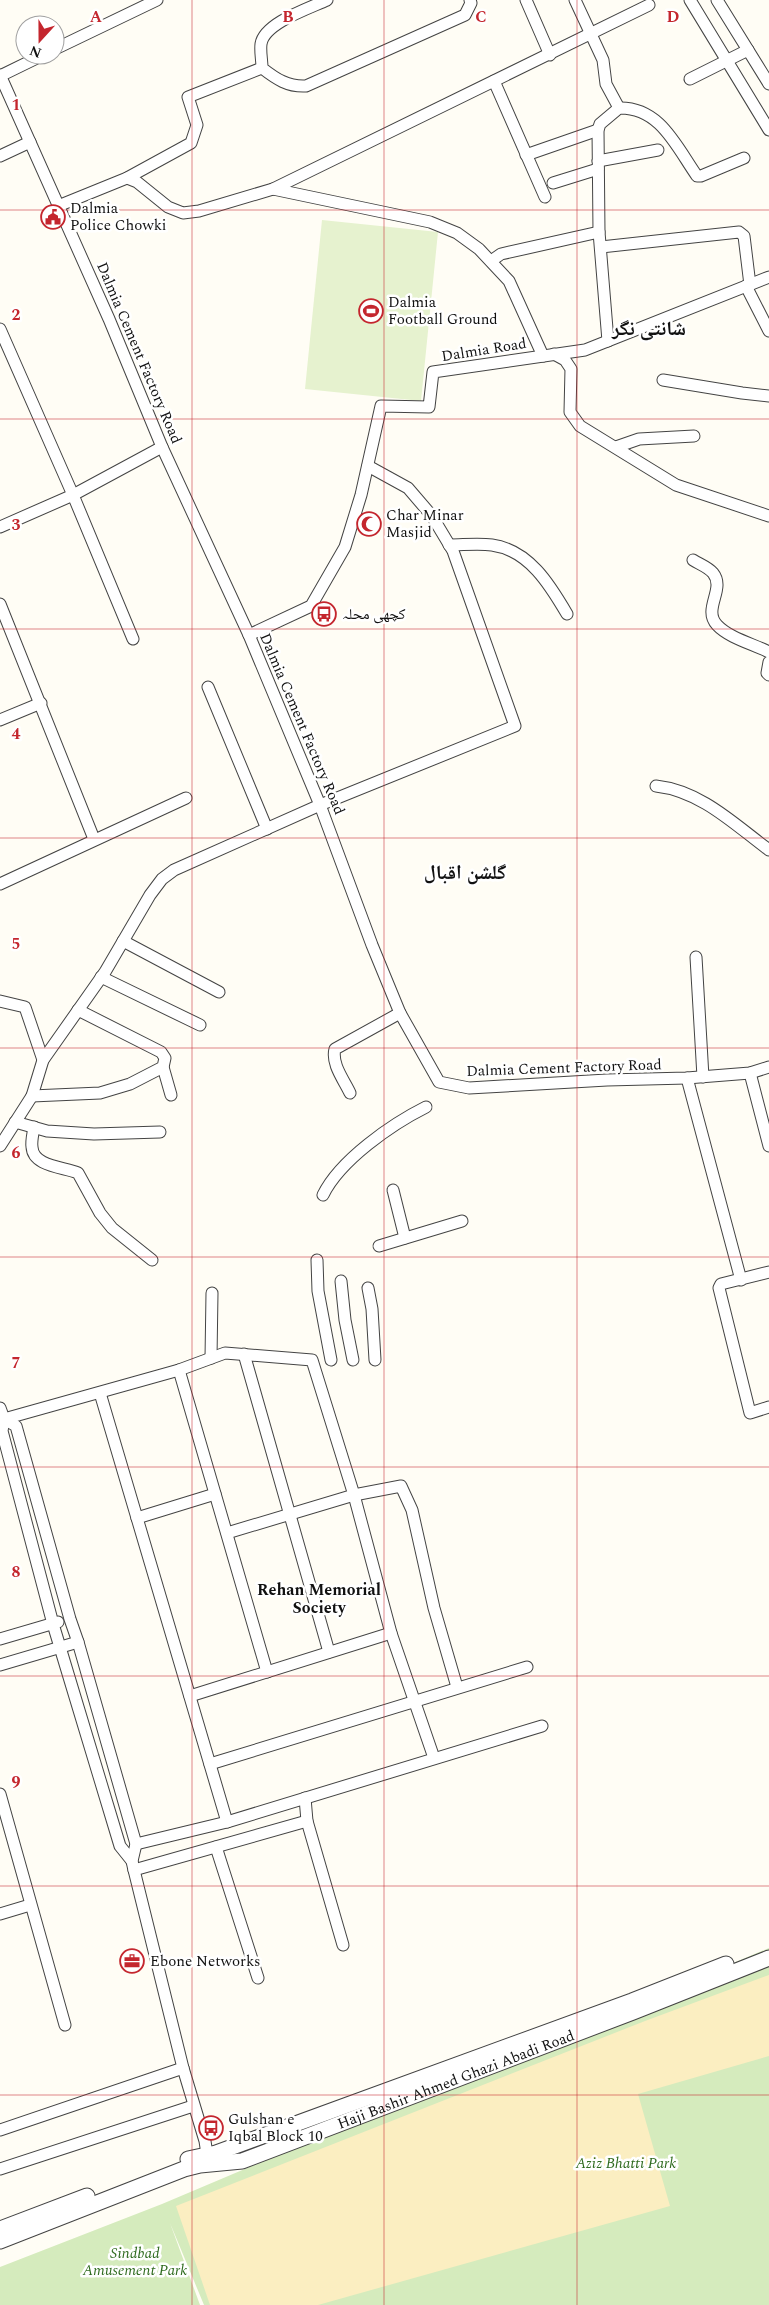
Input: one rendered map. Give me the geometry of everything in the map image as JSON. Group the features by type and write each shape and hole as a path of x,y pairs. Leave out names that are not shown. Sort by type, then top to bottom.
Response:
{"street":[{"path":"65,44 157,0"},
{"path":"262,68 261,43 267,31 276,24 327,0"},
{"path":"262,68 278,80 296,87 306,86 465,15 471,3 470,0"},
{"path":"526,0 550,54"},
{"path":"575,0 603,60 606,84 619,108"},
{"path":"690,0 769,130"},
{"path":"718,0 769,84"},
{"path":"127,178 137,182 168,207 183,213 199,211 273,189 649,5"},
{"path":"690,79 728,62 748,50"},
{"path":"0,75 22,65"},
{"path":"58,206 127,178 191,143 196,125 188,97 262,68"},
{"name":"Dalmia Cement Factory Road","path":"0,75 109,318 162,447 249,635 320,805 372,945 400,1013 439,1082 446,1085 469,1088 607,1080 703,1077 750,1073 769,1067"},
{"path":"494,81 545,197"},
{"path":"608,341 599,232 598,130 600,124 619,108 646,112 654,117 697,176 744,158"},
{"path":"526,155 598,130"},
{"path":"0,156 30,142"},
{"path":"553,183 598,165 658,150"},
{"path":"273,189 430,222 457,233 480,249 509,282 543,356"},
{"path":"491,262 501,254 599,232"},
{"path":"601,246 739,232 744,236 748,285 769,331"},
{"name":"Dalmia Road","path":"249,635 311,606 345,547 368,466 381,406 429,407 434,372 585,350 769,277"},
{"path":"0,329 73,495 133,639"},
{"path":"554,354 565,360 572,370 570,412 580,426 676,485 769,516"},
{"path":"663,380 769,396"},
{"path":"616,447 638,439 694,436"},
{"path":"0,527 73,495 162,447"},
{"path":"0,1146 32,1096 42,1060 101,977 162,879 174,870 320,805 515,726 449,545 432,516 408,488 368,466"},
{"path":"449,545 492,545 517,553 546,580 567,614"},
{"path":"693,560 712,572 717,579 718,587 712,608 713,618 717,624 724,630 769,652"},
{"path":"0,604 41,702 94,839"},
{"path":"769,662 767,673 769,675"},
{"path":"208,687 267,829"},
{"path":"0,720 41,702"},
{"path":"656,786 682,791 705,802 769,850"},
{"path":"0,884 186,798"},
{"path":"123,941 219,992"},
{"path":"696,957 703,1077"},
{"path":"101,977 200,1025"},
{"path":"0,1001 24,1007 42,1060"},
{"path":"78,1010 161,1052 165,1058 163,1067 172,1095"},
{"path":"350,1093 336,1065 333,1055 335,1049 400,1013"},
{"path":"32,1096 100,1093 130,1084 163,1067"},
{"path":"750,1073 769,1146"},
{"path":"687,1078 741,1280"},
{"path":"323,1195 328,1184 343,1167 410,1115 426,1107"},
{"path":"15,1122 47,1131 94,1134 160,1132"},
{"path":"34,1128 31,1149 37,1158 46,1164 78,1173 100,1213 112,1228 152,1260"},
{"path":"392,1190 405,1238"},
{"path":"378,1246 387,1245 462,1221"},
{"path":"317,1260 318,1291 331,1360"},
{"path":"769,1272 721,1284 719,1288 750,1413 769,1407"},
{"path":"341,1281 345,1320 353,1360"},
{"path":"368,1288 372,1309 375,1360"},
{"path":"210,1358 212,1293"},
{"path":"2,1414 100,1393 179,1370 225,1353 312,1360 354,1495 391,1633 434,1758"},
{"path":"244,1354 329,1652"},
{"path":"179,1370 267,1672"},
{"path":"100,1393 227,1822"},
{"path":"2,1414 16,1426 136,1844 133,1865"},
{"path":"2,1414 2,1431 53,1624 120,1846 133,1865 182,2068 205,2141 207,2159"},
{"path":"227,1533 354,1495 401,1486 412,1510 434,1608 457,1687"},
{"path":"137,1518 215,1494"},
{"path":"22,1504 36,1501"},
{"path":"0,1639 70,1619"},
{"path":"190,1696 391,1633"},
{"path":"0,1665 78,1642"},
{"path":"210,1764 414,1700 527,1667"},
{"path":"136,1844 227,1822 542,1726"},
{"path":"0,1794 65,2025"},
{"path":"305,1798 307,1821 343,1945"},
{"path":"133,1865 216,1848 307,1821"},
{"path":"216,1848 258,1978"},
{"path":"0,1914 30,1906"},
{"name":"Haji Bashir Ahmed Ghazi Abadi Road","path":"0,2242 184,2169 216,2153 632,2001 769,1947"},
{"name":"Haji Bashir Ahmed Ghazi Abadi Road","path":"0,2229 207,2159 242,2161 633,2012 769,1958"},
{"path":"0,2130 182,2068"},
{"path":"0,2169 193,2106"}],"green space":[{"name":"Dalmia Football Ground","path":"322,220 438,232 421,401 305,389"},
{"name":"Aziz Bhatti Park","path":"769,1948 769,2305 204,2305 170,2223 200,2305 0,2305 0,2267 162,2204"}],"sand":[{"name":"Aziz Bhatti Park","path":"769,1975 769,2056 638,2094 670,2206 318,2305 210,2305 176,2206 645,2021"}],"place":[{"name":"Dalmia Police Chowki","path":"53,217"},
{"name":"Dalmia Football Ground","path":"371,311"},
{"name":"Char Minar Masjid","path":"369,524"},
{"name":"کچھی محلہ","path":"324,614"},
{"name":"Ebone Networks","path":"132,1961"},
{"name":"Gulshan e Iqbal Block 10","path":"211,2128"}],"district":[{"name":"شانتی نگر","path":"649,329"},
{"name":"گلشن اقبال","path":"465,873"},
{"name":"Rehan Memorial Society","path":"319,1599"}],"park label":[{"name":"Sindbad Amusement Park","path":"135,2262"}]}
